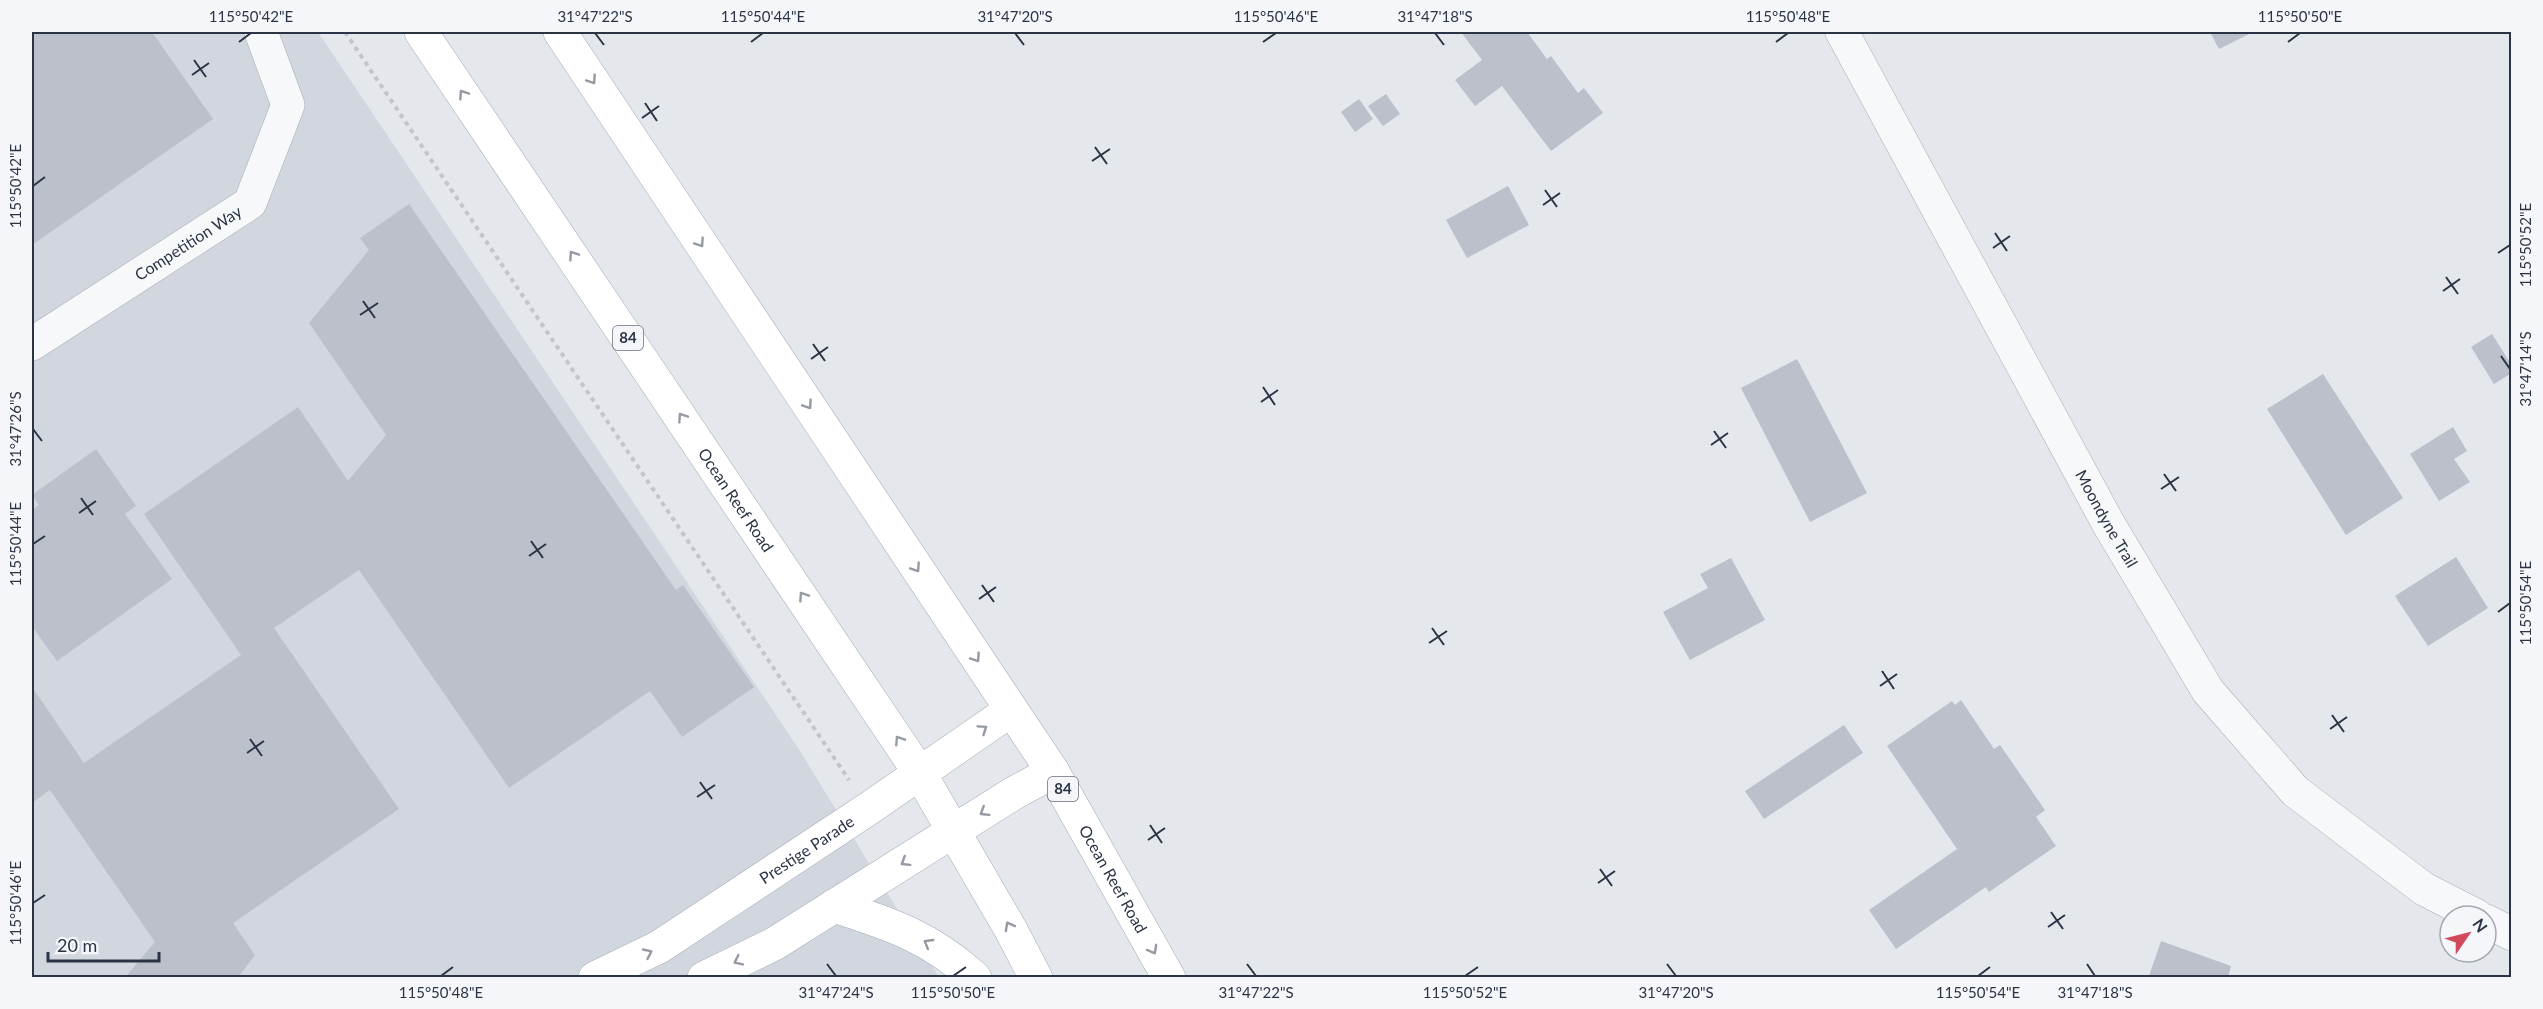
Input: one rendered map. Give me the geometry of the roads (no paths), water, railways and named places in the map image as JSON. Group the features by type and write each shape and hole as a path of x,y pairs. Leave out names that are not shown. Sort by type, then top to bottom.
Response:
{"main road":[{"name":"Ocean Reef Road","path":"421,32 920,772 1036,978"},
{"name":"Ocean Reef Road","path":"560,32 1053,772 1169,978"},
{"name":"Prestige Parade","path":"595,978 659,947 868,809 1011,710"},
{"path":"704,978 774,944 1014,793 1053,772"},
{"path":"834,906 904,929 955,959 975,978"}],"street":[{"name":"Competition Way","path":"32,344 250,203 288,105 261,32"},
{"name":"Moondyne Trail","path":"1842,32 2108,523 2208,691 2295,791 2424,889 2453,904"}]}
